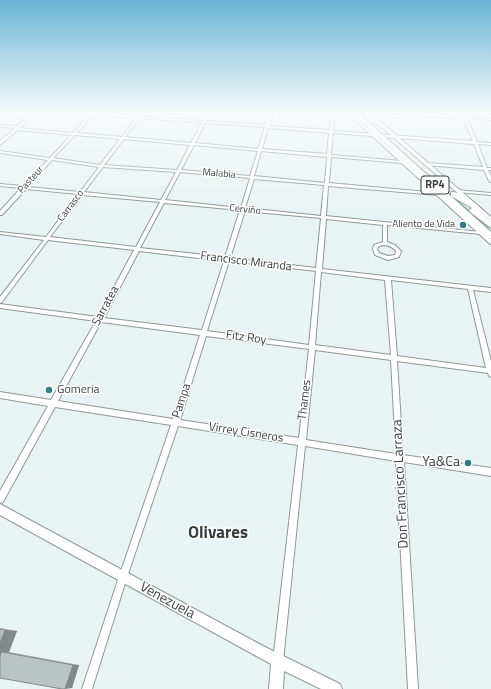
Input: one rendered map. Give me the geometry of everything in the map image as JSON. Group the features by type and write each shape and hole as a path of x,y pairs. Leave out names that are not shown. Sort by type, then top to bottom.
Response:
{"main road":[{"name":"RP4","path":"393,143 401,154 489,232"},
{"name":"RP4","path":"395,143 488,220 489,232"},
{"path":"401,154 402,162 424,175"},
{"path":"456,193 477,208 488,220"}],"street":[{"name":"Pasteur","path":"0,214 64,143"},
{"name":"Carrasco","path":"0,301 118,143"},
{"path":"183,143 402,162"},
{"name":"Pampa","path":"87,689 123,577 176,422 252,177 261,143"},
{"name":"Thames","path":"276,689 300,441 312,347 330,143"},
{"path":"382,143 438,194 489,232 491,242"},
{"path":"397,143 426,164 456,193 491,194"},
{"path":"476,143 488,169 491,181"},
{"path":"478,143 491,144"},
{"name":"Sarratea","path":"0,499 54,404 193,144"},
{"name":"Malabia","path":"0,152 101,166 252,177 438,194"},
{"path":"426,164 488,169"},
{"name":"Cerviño","path":"0,185 489,232"},
{"path":"384,223 385,243"},
{"name":"Francisco Miranda","path":"0,233 491,290"},
{"name":"Don Francisco Larraza","path":"388,279 400,456 413,689"},
{"path":"470,288 491,372"},
{"name":"Fitz Roy","path":"0,306 204,332 491,372"},
{"name":"Virrey Cisneros","path":"0,396 400,456 491,472"},
{"name":"Venezuela","path":"0,509 278,661 335,689"}],"shaded area":[{"path":"392,143 489,227 489,229 486,228"}],"building":[{"path":"0,629 5,630 0,643"},
{"path":"2,652 73,665 65,689 0,678 0,657"}],"place":[{"name":"Aliento de Vida","path":"463,225"},
{"name":"Gomeria","path":"49,390"},
{"name":"Ya&Ca","path":"468,463"}],"district":[{"name":"Olivares","path":"218,534"}]}
